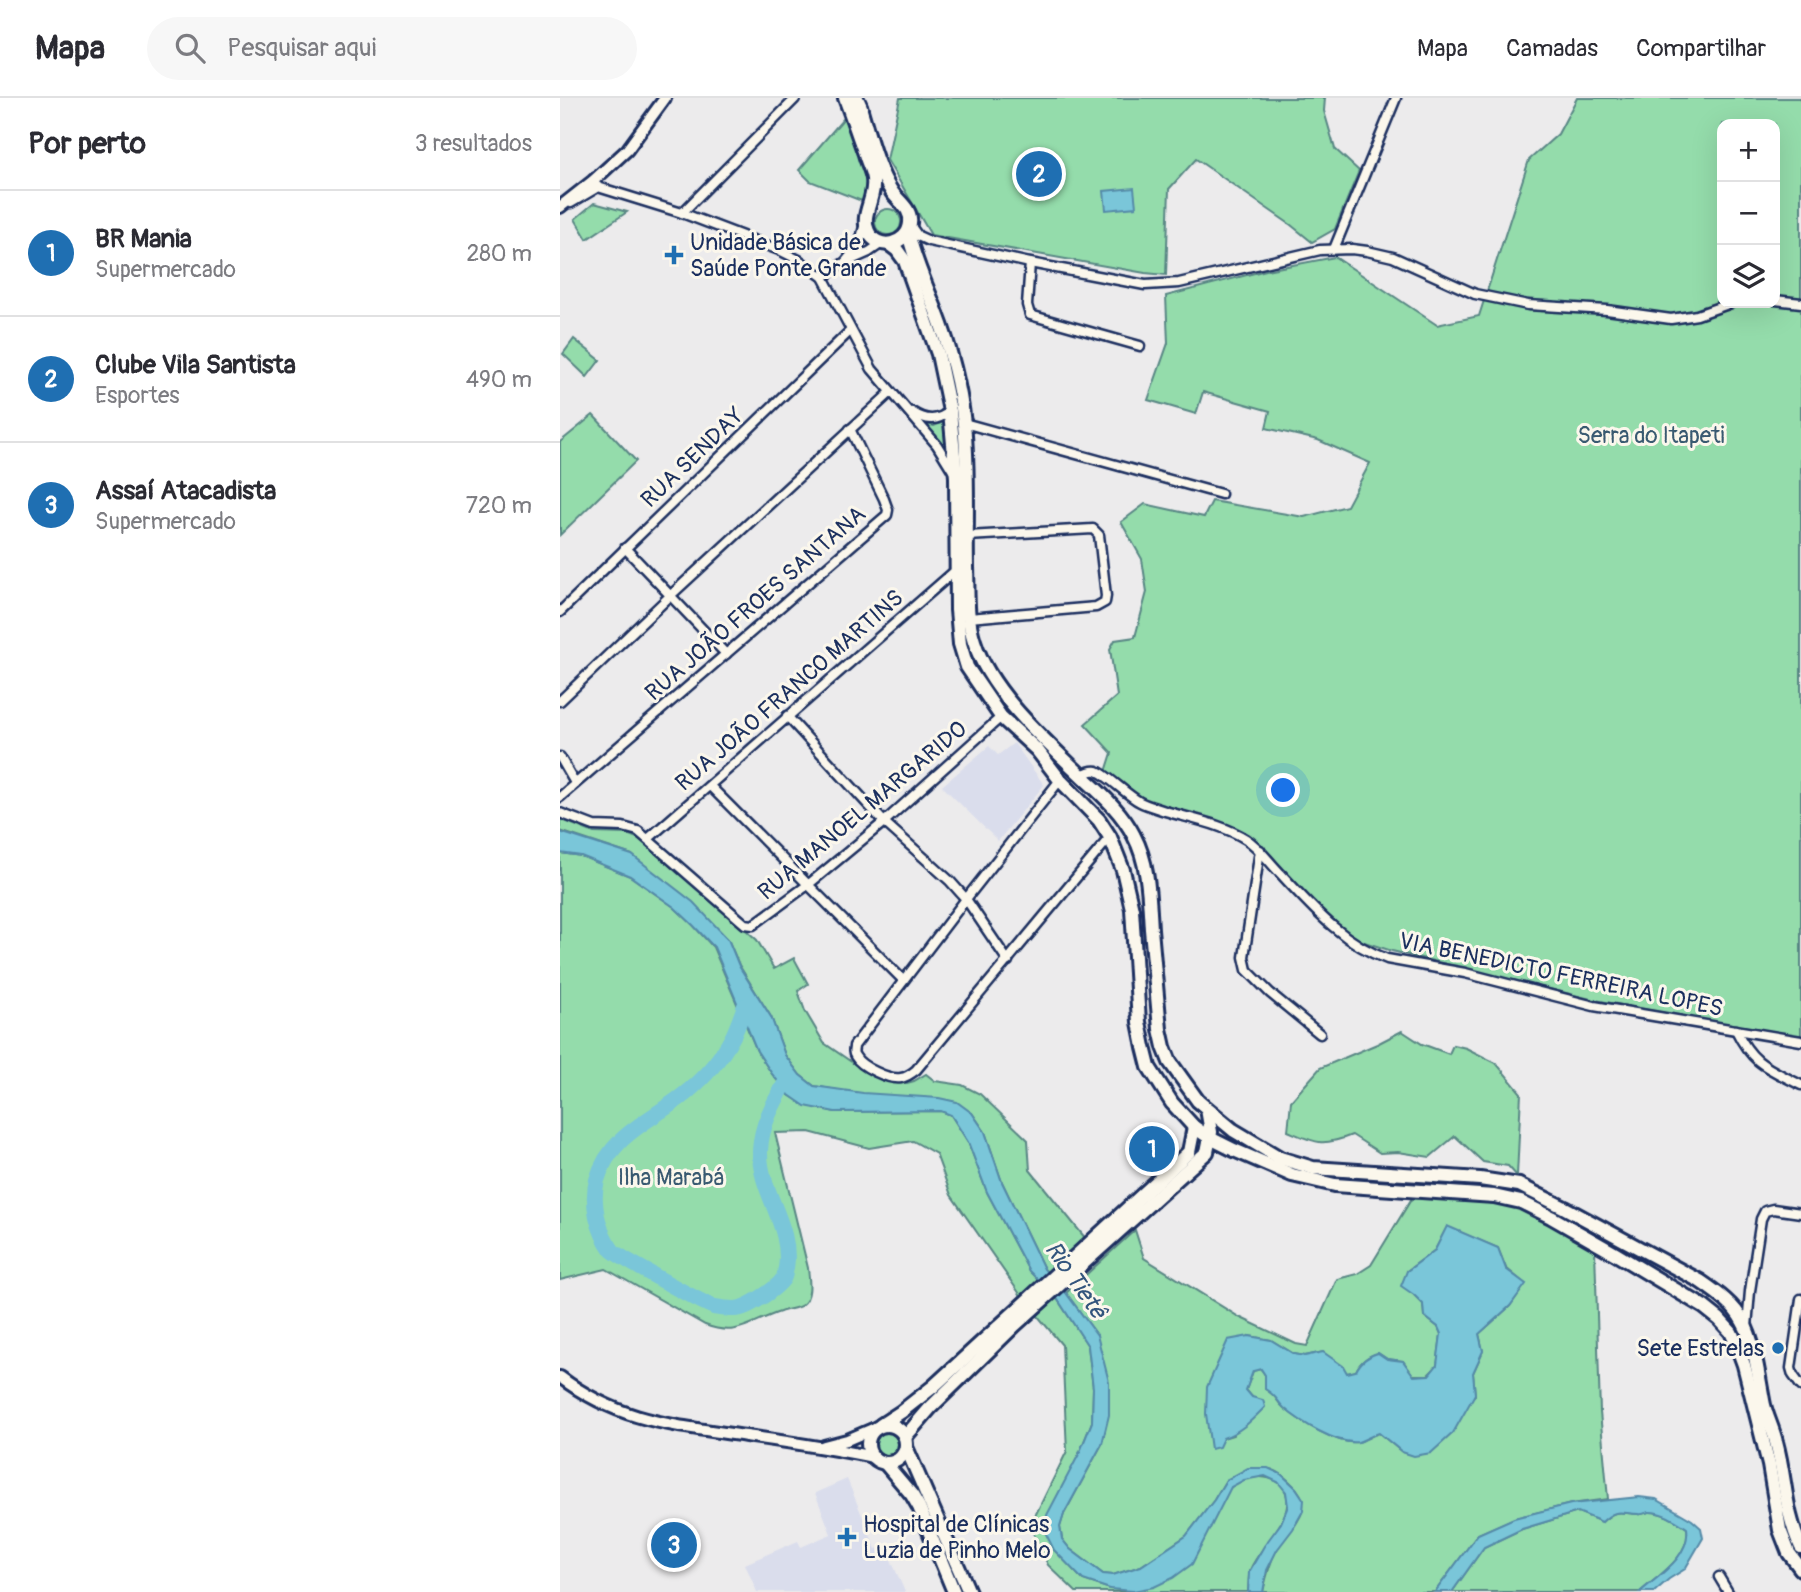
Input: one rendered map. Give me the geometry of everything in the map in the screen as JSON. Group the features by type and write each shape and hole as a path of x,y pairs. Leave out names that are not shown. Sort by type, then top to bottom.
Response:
{"main road":[{"path":"845,98 873,179 873,198 865,222 870,236 897,250 905,261 938,354 950,411 956,477 956,570 960,644 967,667 1001,717 1037,750 1060,780 1099,820 1110,837 1123,870 1132,909 1139,1022 1146,1057 1149,1067 1172,1103 1194,1127 1210,1138 1275,1169 1313,1181 1512,1199 1551,1217 1704,1307 1731,1332 1736,1343 1769,1465 1780,1530 1789,1553 1801,1569"},
{"path":"859,101 885,179 908,212 914,257 937,313 948,349 964,423 968,486 969,618 974,642 984,664 1007,699 1044,739 1111,803 1139,847 1146,873 1160,1029 1170,1062 1198,1101 1207,1109 1233,1130 1280,1158 1313,1168 1480,1179 1519,1185 1700,1281 1720,1295 1747,1329 1763,1402 1777,1442 1785,1497 1801,1547"},
{"path":"869,209 873,203 886,198 900,202"},
{"path":"885,243 901,240 909,229"},
{"path":"954,1592 919,1507 885,1463 873,1457 867,1445 870,1433 901,1412 1013,1321 1207,1152 1210,1138 1207,1109"},
{"path":"1071,1268 1189,1152 1194,1127"},
{"path":"885,1463 896,1461 904,1453 905,1442 930,1408 1013,1321"},
{"path":"878,1427 886,1424 898,1427 970,1592"}],"street":[{"path":"560,209 596,184 627,150 665,98"},
{"path":"1334,249 1396,98"},
{"path":"682,213 795,99"},
{"path":"596,184 779,250 823,277 872,369 945,455 956,477"},
{"path":"844,263 859,245 865,222"},
{"path":"909,229 929,241 1145,285 1179,283 1334,249 1367,251 1392,257 1475,294 1528,305 1607,310 1671,319 1697,315 1717,308"},
{"path":"823,277 844,263 885,243"},
{"path":"1030,263 1027,305 1030,315 1140,346"},
{"path":"1780,301 1801,303"},
{"name":"RUA SENDAY","path":"560,611 850,331"},
{"path":"560,701 891,392"},
{"path":"906,408 930,420 938,419 950,411"},
{"path":"964,423 1221,494"},
{"name":"RUA JOÃO FROES SANTANA","path":"560,797 888,513 884,499 850,429"},
{"path":"967,536 1093,529 1099,535 1106,596 1105,602 1096,607 969,618"},
{"path":"625,548 726,654"},
{"name":"RUA JOÃO FRANCO MARTINS","path":"648,839 956,570"},
{"path":"787,716 884,822 950,881 1008,961"},
{"name":"RUA MANOEL MARGARIDO","path":"648,839 745,924 755,924 809,884 884,822 1001,717"},
{"path":"560,757 575,783"},
{"name":"VIA BENEDICTO FERREIRA LOPES","path":"1082,775 1090,771 1100,772 1144,804 1228,830 1244,838 1260,850 1339,932 1354,944 1377,955 1465,973 1594,1006 1801,1041"},
{"path":"1060,780 855,1045 854,1055 857,1059 881,1074 897,1079 916,1070 1110,837"},
{"path":"710,786 903,980"},
{"path":"560,813 594,826 632,828 648,839"},
{"path":"1260,850 1244,957 1247,970 1270,993 1320,1034"},
{"path":"1736,1030 1755,1059 1801,1085"},
{"path":"1747,1329 1750,1291 1765,1211 1773,1209 1801,1213"},
{"path":"1801,1299 1791,1368 1801,1386"},
{"path":"560,1377 598,1402 629,1415 662,1424 821,1446 873,1457"},
{"path":"821,1446 846,1440 878,1427"},
{"path":"1719,1577 1728,1592"}],"shaded area":[{"path":"1014,743 1044,785 998,841 942,786 989,746 998,755"},
{"name":"Hospital de Clínicas Luzia de Pinho Melo","path":"847,1479 876,1549 885,1546 905,1592 757,1592 745,1564 798,1541 801,1547 831,1534 815,1493"}],"green space":[{"path":"900,98 1325,98 1324,111 1335,149 1359,171 1335,229 1312,242 1196,159 1169,189 1166,275 1145,273 931,235 887,160"},
{"name":"Serra do Itapeti","path":"1577,98 1801,98 1801,1038 1595,1000 1392,951 1352,938 1334,924 1257,841 1237,829 1138,799 1106,772 1112,753 1085,724 1117,696 1110,649 1115,640 1135,637 1147,592 1142,559 1121,522 1145,504 1204,517 1212,501 1304,517 1347,506 1370,463 1318,440 1266,428 1270,411 1203,392 1196,414 1148,400 1168,343 1166,296 1266,270 1335,257 1437,325 1479,316 1529,160 1558,134"},
{"path":"844,118 868,179 867,203 810,181 799,170"},
{"path":"594,203 627,212 587,239 575,219"},
{"path":"888,209 897,213 901,222 897,231 888,235 879,231 875,222 879,213"},
{"path":"574,339 600,360 587,377 563,354"},
{"path":"593,415 636,461 560,535 560,442"},
{"path":"946,421 950,456 922,423 934,426"},
{"path":"560,819 594,833 627,834 650,843 757,940 774,969 794,958 808,984 798,991 805,1011 824,1043 872,1076 907,1083 926,1074 935,1081 962,1085 980,1094 1028,1140 1030,1170 1086,1239 1049,1274 1044,1269 1002,1182 985,1132 972,1113 814,1086 800,1075 785,1055 771,1017 739,965 728,939 632,855 560,831"},
{"name":"Ilha Marabá","path":"560,853 581,856 630,876 674,907 693,925 713,947 757,1051 789,1095 805,1105 835,1112 941,1111 951,1115 968,1142 987,1192 1029,1271 1058,1300 1088,1346 1093,1388 1092,1422 1079,1454 1054,1550 1083,1580 1110,1589 1133,1591 1222,1502 1236,1483 1252,1477 1269,1478 1282,1486 1287,1503 1281,1523 1250,1570 1248,1592 1076,1592 1048,1565 1030,1526 1067,1451 1062,1345 1022,1297 951,1195 936,1154 913,1141 869,1148 809,1132 775,1133 808,1268 808,1297 797,1307 744,1327 717,1329 705,1325 606,1269 560,1280"},
{"path":"1402,1031 1422,1044 1449,1054 1453,1045 1466,1048 1496,1063 1521,1093 1517,1176 1508,1166 1483,1162 1455,1136 1430,1157 1398,1152 1380,1153 1352,1135 1319,1142 1288,1131 1291,1101 1320,1068"},
{"path":"1412,1198 1476,1200 1512,1205 1543,1218 1595,1249 1600,1412 1608,1499 1571,1504 1515,1518 1478,1534 1435,1592 1263,1592 1274,1556 1303,1510 1299,1492 1283,1476 1271,1469 1226,1480 1186,1536 1141,1566 1113,1575 1103,1574 1070,1549 1062,1539 1060,1527 1064,1514 1102,1444 1097,1335 1066,1293 1135,1230 1144,1258 1239,1317 1296,1344 1307,1346 1337,1279 1357,1274 1371,1265","holes":["1447,1227 1498,1248 1506,1268 1525,1284 1510,1306 1479,1334 1483,1351 1473,1373 1475,1395 1402,1452 1379,1433 1358,1442 1349,1442 1309,1425 1284,1408 1265,1389 1265,1375 1261,1369 1253,1371 1246,1390 1252,1397 1233,1435 1223,1438 1249,1336 1271,1340 1294,1354 1305,1356 1323,1352 1347,1373 1356,1371 1365,1359 1378,1353 1387,1359 1403,1361 1413,1375 1428,1375 1437,1366 1441,1334 1438,1327 1424,1316 1423,1304 1414,1295 1407,1271 1435,1250"]},
{"path":"888,1430 897,1434 901,1443 897,1452 888,1456 879,1452 875,1443 879,1434"},
{"path":"1578,1512 1602,1522 1616,1513 1660,1514 1687,1528 1687,1538 1679,1556 1640,1592 1452,1592 1484,1547 1522,1529"}],"water":[{"path":"1134,188 1136,207 1106,210 1104,191"},
{"path":"560,832 632,855 693,902 728,939 739,966 771,1017 785,1055 800,1075 814,1086 863,1093 939,1098 957,1102 972,1113 985,1132 1002,1182 1044,1269 1066,1293 1097,1335 1109,1382 1109,1415 1102,1444 1064,1514 1060,1527 1062,1539 1070,1549 1103,1574 1113,1575 1141,1566 1186,1536 1226,1480 1248,1468 1268,1468 1281,1474 1304,1500 1303,1511 1267,1570 1263,1592 1248,1592 1249,1572 1281,1523 1288,1506 1286,1492 1278,1482 1265,1476 1244,1480 1231,1487 1192,1564 1173,1578 1154,1587 1133,1591 1110,1589 1083,1580 1054,1550 1046,1534 1047,1515 1079,1454 1092,1422 1093,1388 1088,1346 1058,1300 1029,1271 987,1192 968,1142 951,1115 941,1111 835,1112 805,1106 789,1095 757,1051 714,947 674,907 630,876 581,856 560,853"},
{"path":"1447,1226 1498,1248 1506,1269 1526,1284 1510,1306 1479,1334 1483,1351 1473,1373 1475,1394 1453,1433 1431,1453 1414,1456 1402,1452 1379,1433 1358,1442 1340,1440 1308,1425 1284,1408 1265,1389 1265,1375 1261,1369 1253,1371 1246,1390 1252,1397 1263,1400 1265,1407 1241,1429 1223,1438 1219,1447 1211,1449 1206,1414 1207,1387 1228,1340 1249,1336 1271,1340 1294,1354 1305,1356 1323,1352 1343,1366 1347,1373 1356,1371 1365,1359 1378,1353 1387,1359 1403,1361 1414,1376 1429,1375 1437,1365 1441,1334 1438,1327 1424,1316 1423,1304 1401,1286 1407,1271 1435,1250"},
{"path":"1639,1497 1656,1499 1692,1520 1701,1528 1703,1538 1685,1569 1654,1592 1640,1592 1679,1556 1687,1538 1687,1528 1655,1512 1616,1513 1602,1522 1578,1512 1522,1529 1484,1547 1452,1592 1435,1592 1478,1534 1514,1518 1571,1504"}],"waterway":[{"path":"745,1006 729,1044 706,1074 686,1093 622,1139 603,1164 595,1189 595,1207 600,1226 612,1250 661,1280 714,1307 733,1309 747,1306 779,1283 784,1278 786,1268 785,1238 765,1181 760,1151 765,1124 786,1082"}],"place":[{"name":"Clube Vila Santista","path":"1039,174"},
{"name":"Unidade Básica de Saúde Ponte Grande","path":"674,255"},
{"name":"BR Mania","path":"1152,1149"},
{"name":"Sete Estrelas","path":"1778,1348"},
{"name":"Hospital de Clínicas Luzia de Pinho Melo","path":"847,1537"},
{"name":"Assaí Atacadista","path":"674,1545"}],"water label":[{"name":"Rio Tietê","path":"1076,1280"}]}
